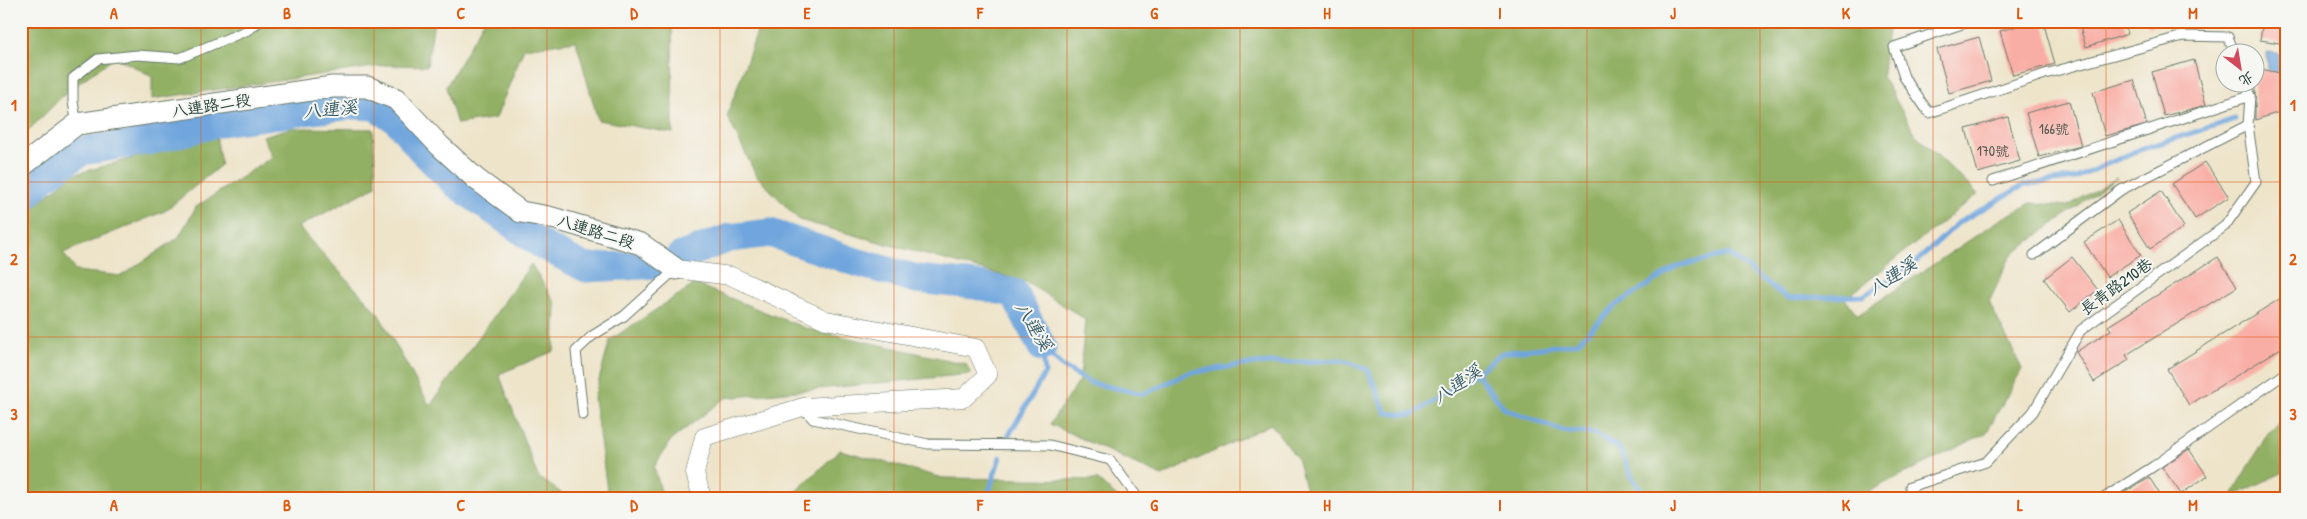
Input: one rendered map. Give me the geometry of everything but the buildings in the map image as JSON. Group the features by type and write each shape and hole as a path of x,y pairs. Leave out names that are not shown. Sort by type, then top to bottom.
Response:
{"street":[{"name":"八連路二段","path":"21,167 77,124 332,87 367,87 396,99 440,146 476,180 521,212 549,217 641,244 676,269 731,276 826,320 976,348 988,375 964,398 803,407 704,437 695,473 702,498"}],"lane":[{"path":"77,124 73,102 73,78 98,59 136,54 180,58 248,30 260,21"},
{"path":"1971,21 1894,47 1904,77 1929,112 2045,74 2183,36 2228,36 2230,42"},
{"name":"長青路210巷","path":"1911,498 1910,488 1986,462 2033,412 2081,330 2225,226 2256,182 2248,125 2249,92"},
{"path":"1993,181 2250,96"},
{"path":"2034,255 2121,190 2248,125"},
{"path":"583,415 576,351 592,336 624,316 676,269"},
{"path":"2104,498 2154,466 2286,373"},
{"path":"803,407 813,419 928,444 1050,445 1110,460 1138,498"}],"green space":[{"path":"21,21 434,21 427,66 387,65 152,99 152,76 115,57 70,89 21,138"},
{"path":"484,21 672,21 673,133 598,120 576,41 524,48 496,118 457,124 446,87"},
{"path":"761,21 1889,21 1882,76 1915,134 1978,194 1845,299 1858,315 2001,219 2031,203 2068,206 2117,177 2011,255 1989,302 2022,369 1986,433 1863,494 1864,498 1308,498 1297,458 1271,424 1162,476 1050,424 1080,379 1085,319 1026,282 799,220 756,175 727,116"},
{"path":"291,128 373,129 376,186 298,227 378,313 430,406 531,264 556,304 554,351 499,374 538,477 569,498 21,498 21,217 72,175 216,135 221,165 165,211 63,253 76,271 121,276 178,238 196,207 272,157 263,136"},
{"path":"695,284 805,328 966,364 971,374 725,398 671,440 654,467 663,498 585,498 607,490 594,398 610,340"},
{"path":"2286,419 2286,471 2231,497 2268,433"},
{"path":"840,450 943,478 1098,480 1118,498 789,498"}],"water":[{"path":"2267,52 2286,54 2286,88 2269,89"}],"waterway":[{"name":"八連溪","path":"21,201 44,177 82,151 152,140 226,121 352,105 375,106 397,120 421,149 456,184 542,245 586,268 662,264"},
{"name":"八連溪","path":"1042,347 1062,366 1091,383 1144,394 1188,373 1250,364 1343,360 1368,370 1386,413 1412,415 1476,373 1502,353 1577,343 1616,305 1678,266 1729,254 1787,298 1863,296 1916,262 1958,223 2024,185 2076,178 2136,151 2235,119"},
{"name":"八連溪","path":"681,256 729,238 770,233 859,263 917,279 975,285 1014,293 1042,347"},
{"path":"1009,435 1045,373 1042,348"},
{"path":"1476,373 1505,409 1563,431 1594,433 1619,448 1632,477 1646,498"},
{"path":"987,498 1000,457"}]}
